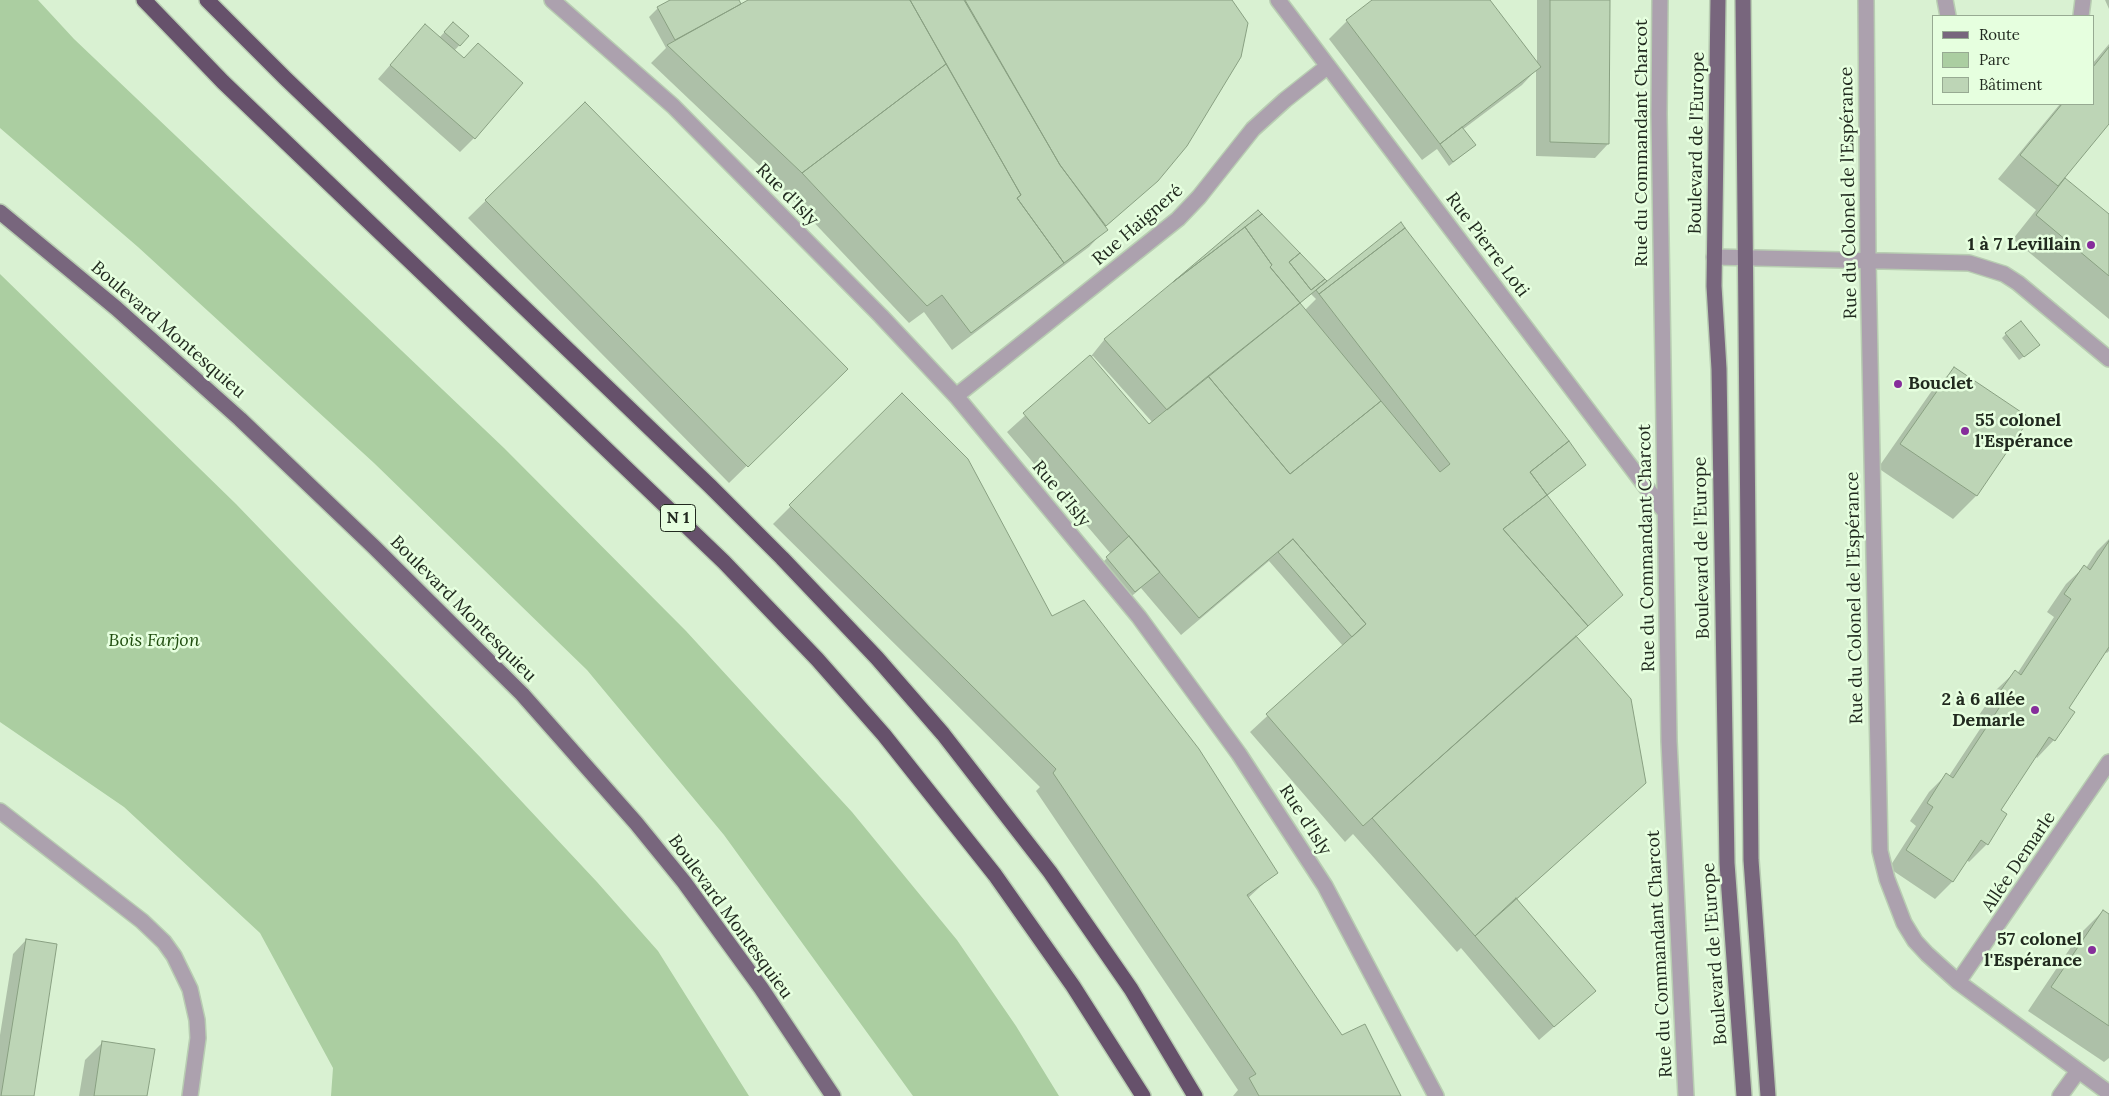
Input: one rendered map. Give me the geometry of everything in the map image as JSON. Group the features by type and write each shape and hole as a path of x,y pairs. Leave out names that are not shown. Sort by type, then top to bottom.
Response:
{"highway":[{"name":"N 1","path":"144,0 223,82 724,562 817,660 894,747 995,875 1073,986 1143,1096"},
{"name":"N 1","path":"207,0 285,78 749,524 877,658 953,746 1050,872 1131,990 1195,1096"}],"main road":[{"name":"Boulevard de l'Europe","path":"1718,0 1714,256 1719,369 1727,863 1744,1096"},
{"path":"1743,0 1744,257 1752,869 1768,1096"},
{"name":"Boulevard Montesquieu","path":"0,212 116,308 233,412 374,547 522,694 625,810 684,882 761,988 833,1096"}],"street":[{"name":"Rue d'Isly","path":"552,0 693,126 881,316 956,396 1139,617 1239,754 1325,886 1436,1096"},
{"name":"Rue Pierre Loti","path":"1278,0 1665,512"},
{"name":"Rue du Commandant Charcot","path":"1660,0 1659,114 1671,810 1686,1096"},
{"name":"Rue du Colonel de l'Espérance","path":"1866,0 1868,260 1880,851 1896,904 1915,941 1958,982 2109,1093"},
{"path":"1945,0 1948,15"},
{"path":"2081,15 2084,0"},
{"name":"Rue Haigneré","path":"956,396 1178,219 1199,197 1253,129 1280,104 1328,66"},
{"path":"1714,256 1969,263 2004,274 2030,292 2109,359"},
{"name":"Allée Demarle","path":"1958,982 2109,762"},
{"path":"0,811 142,920 164,942 190,989 197,1020 198,1038 190,1096"},
{"path":"2060,1096 2078,1071"}],"green space":[{"path":"0,0 38,0 74,39 504,448 686,631 852,812 957,940 1016,1026 1059,1096 913,1096 724,835 587,670 374,463 138,247 0,128"},
{"name":"Bois Farjon","path":"0,274 236,504 481,758 597,882 658,951 749,1096 331,1096 333,1068 260,933 124,807 0,722"}],"building":[{"path":"670,0 739,0 741,4 675,40 657,7"},
{"path":"748,0 910,0 946,64 802,173 667,45"},
{"path":"910,0 964,0 1060,165 1108,230 1064,263 1017,198 1021,195"},
{"path":"965,0 1232,0 1248,23 1241,57 1187,146 1158,181 1106,226 1060,165"},
{"path":"1372,0 1490,0 1541,67 1440,144 1346,20"},
{"path":"1550,0 1610,0 1609,144 1550,142"},
{"path":"453,22 469,36 460,46 444,32"},
{"path":"425,24 464,58 478,43 523,83 475,139 390,65"},
{"path":"2109,47 2109,124 2058,186 2020,155 2061,105 2094,105 2094,66"},
{"path":"946,64 1021,195 1017,198 1064,263 971,333 942,295 927,306 802,173"},
{"path":"585,102 848,369 748,467 485,200"},
{"path":"1462,127 1476,145 1453,162 1440,144"},
{"name":"1 à 7 Levillain","path":"2065,178 2109,214 2109,276 2036,215"},
{"path":"1258,210 1262,214 1173,282"},
{"path":"1262,214 1300,253 1289,262 1311,290 1325,279 1327,281 1300,303 1270,267 1272,265 1245,227"},
{"path":"1401,222 1405,228 1319,294 1316,290"},
{"path":"1245,227 1272,265 1270,267 1300,303 1167,410 1104,339 1173,282"},
{"path":"1405,228 1569,441 1530,472 1547,495 1503,529 1588,626 1363,826 1266,714 1366,624 1293,539 1199,618 1023,413 1090,355 1149,424 1208,376 1290,474 1381,401 1440,472 1450,464 1319,294"},
{"path":"1300,253 1325,279 1311,290 1289,262"},
{"path":"1300,303 1381,401 1290,474 1208,376"},
{"path":"2021,321 2040,345 2024,357 2005,333"},
{"name":"55 colonel l'Espérance","path":"1954,367 2030,418 1977,496 1900,444"},
{"path":"902,393 968,459 1052,616 1084,600 1199,749 1278,873 1247,895 1342,1035 1365,1024 1401,1096 1259,1096 1249,1078 1256,1074 1053,773 1056,769 789,505"},
{"path":"1569,441 1586,465 1547,495 1530,472"},
{"path":"1547,495 1623,595 1588,626 1503,529"},
{"path":"1129,536 1160,572 1135,592 1106,557"},
{"path":"1293,539 1366,624 1352,637 1278,552"},
{"name":"2 à 6 allée Demarle","path":"2109,541 2109,647 2069,708 2075,712 2055,741 2049,737 2001,810 2007,814 1988,845 1981,840 1953,882 1906,850 1933,807 1927,803 1946,773 1953,778 2001,705 1994,700 2015,670 2021,675 2071,599 2064,594 2084,565 2090,570"},
{"path":"1576,636 1631,699 1646,783 1475,936 1372,818"},
{"path":"1516,898 1596,991 1554,1027 1475,936"},
{"name":"57 colonel l'Espérance","path":"2103,910 2109,914 2109,1026 2051,987"},
{"path":"26,939 57,944 34,1096 1,1096"},
{"path":"102,1041 155,1049 147,1096 94,1096"}],"place":[{"name":"1 à 7 Levillain","path":"2091,245"},
{"name":"Bouclet","path":"1898,384"},
{"name":"55 colonel l'Espérance","path":"1965,431"},
{"name":"2 à 6 allée Demarle","path":"2035,710"},
{"name":"57 colonel l'Espérance","path":"2092,950"}]}
